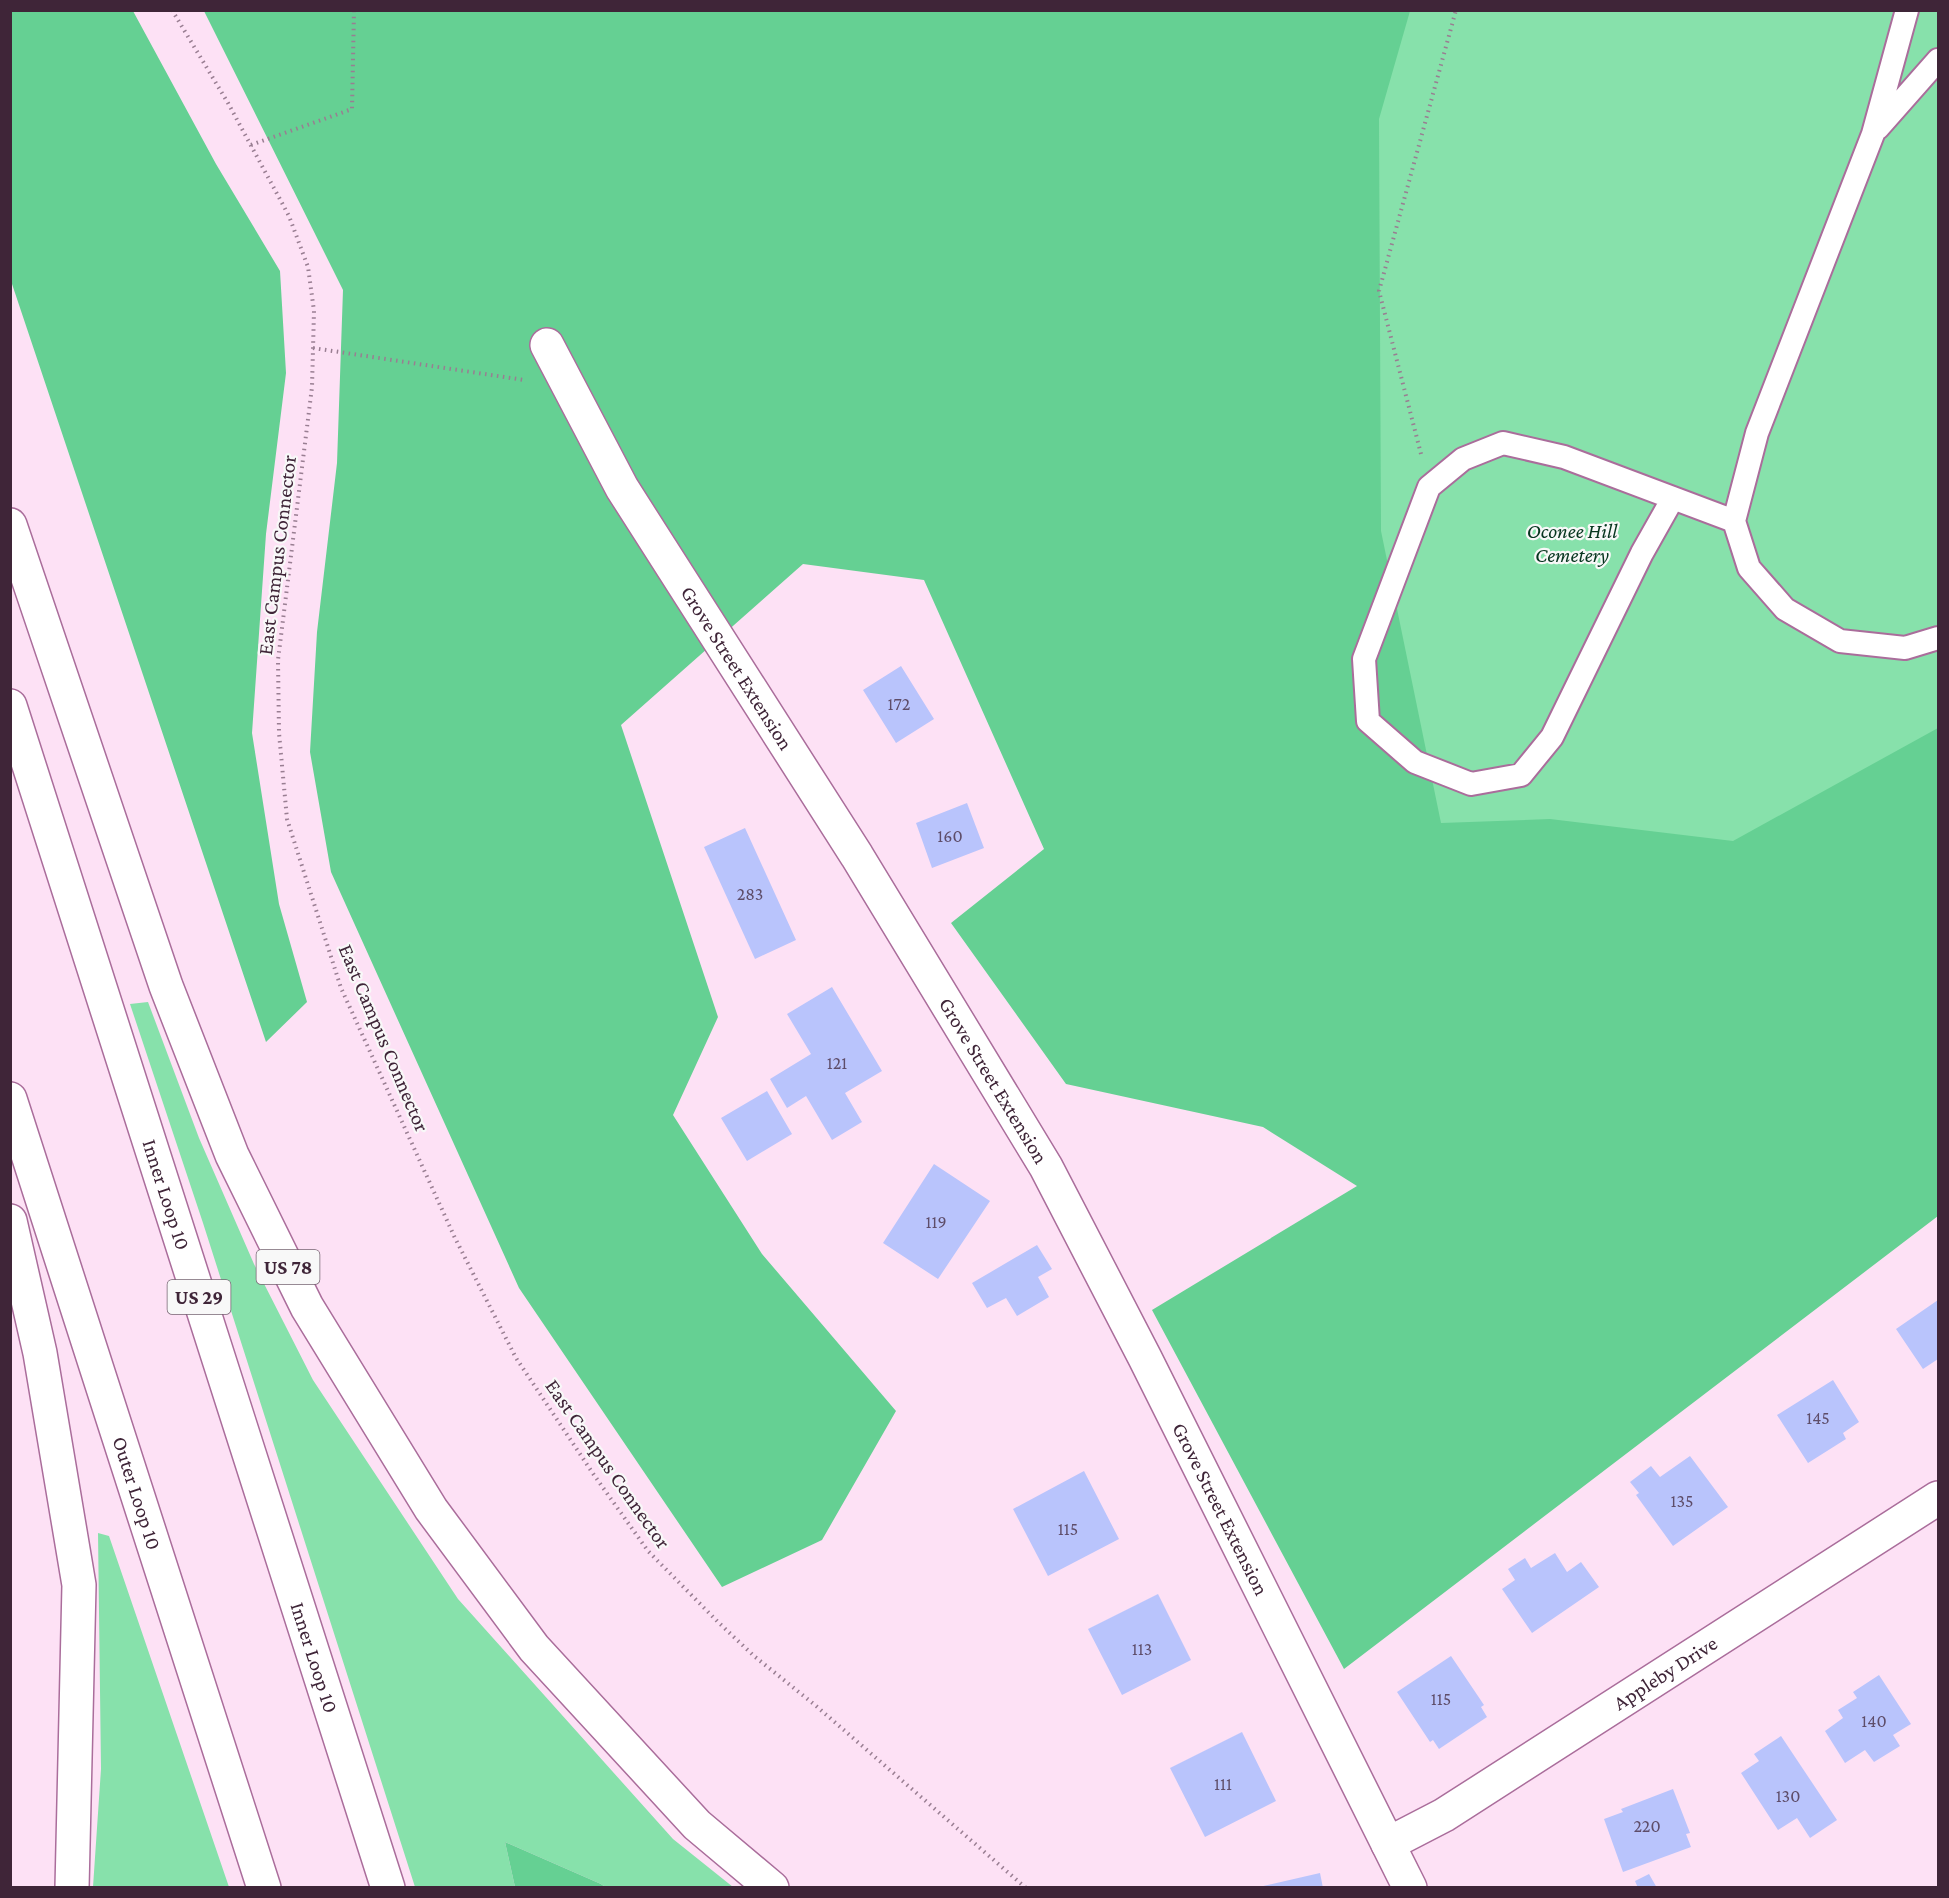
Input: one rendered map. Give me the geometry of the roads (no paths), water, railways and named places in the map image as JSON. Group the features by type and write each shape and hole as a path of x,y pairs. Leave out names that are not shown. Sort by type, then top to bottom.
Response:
{"main road":[{"name":"Grove Street Extension","path":"547,345 622,488 857,856 1047,1167 1410,1887"},
{"name":"US 78","path":"10,525 166,986 232,1155 307,1306 431,1509 534,1648 698,1825 772,1887"},
{"name":"Inner Loop 10","path":"10,706 387,1887"},
{"name":"Outer Loop 10","path":"10,1099 264,1887"},
{"path":"10,1221 40,1353 79,1585 72,1887"},
{"name":"Appleby Drive","path":"1388,1844 1444,1815 1938,1498"}],"lane":[{"path":"1907,10 1873,134 1757,434 1734,521 1749,568 1785,609 1840,641 1905,648 1938,638"},
{"path":"1873,134 1938,60"},
{"path":"1673,498 1642,553 1552,737 1521,776 1471,784 1415,762 1368,721 1364,658 1429,487 1463,459 1503,443 1564,457 1673,498 1734,521"}],"park label":[{"name":"Oconee Hill Cemetery","path":"1572,543"}]}
